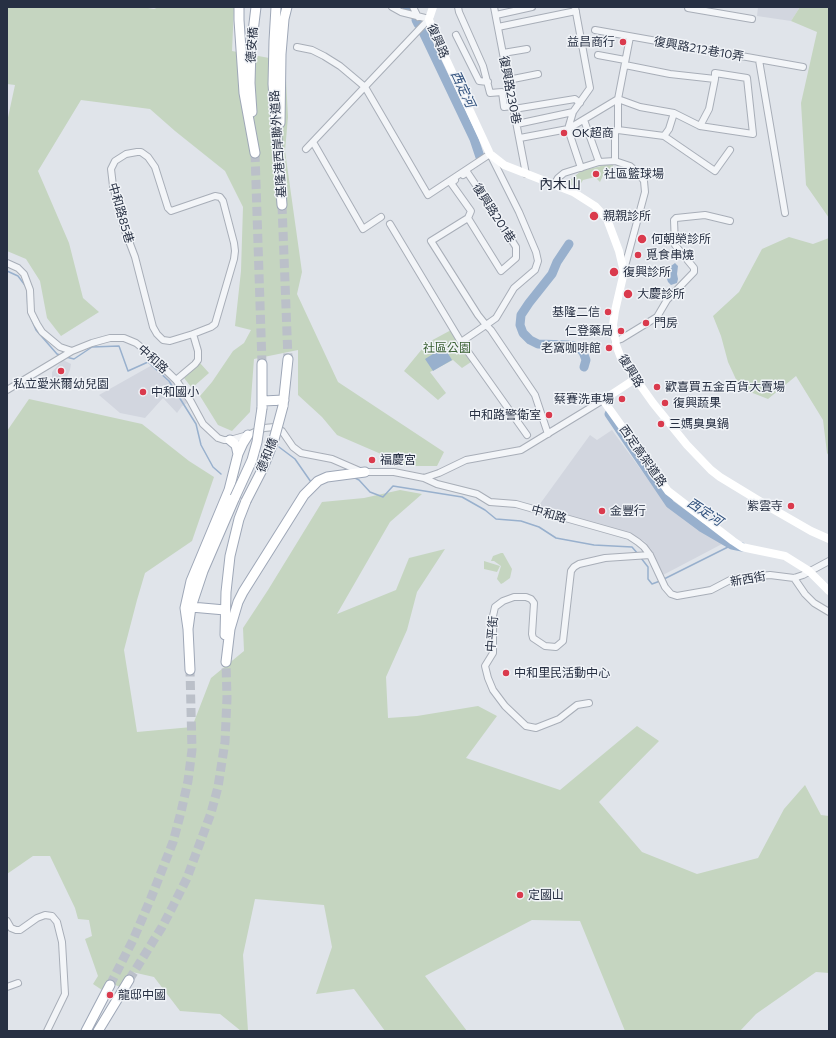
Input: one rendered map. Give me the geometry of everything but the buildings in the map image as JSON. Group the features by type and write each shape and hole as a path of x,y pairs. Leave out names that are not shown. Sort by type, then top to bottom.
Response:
{"main road":[{"name":"基隆港西岸聯外道路","path":"239,7 244,93 255,153 250,83"},
{"name":"德安橋","path":"250,83 252,36 256,7"},
{"name":"德安橋","path":"273,84 276,7"},
{"path":"278,150 281,110 281,54 284,19 287,7"},
{"name":"基隆港西岸聯外道路","path":"273,84 282,205"},
{"path":"262,364 263,404 283,403 288,358"},
{"name":"德和橋","path":"225,610 227,578 232,544 239,519 273,444 283,403"},
{"name":"德和橋","path":"191,607 203,571 252,460 257,442 263,404"},
{"path":"190,670 188,629 185,608 191,582 229,490 238,454 248,435"},
{"path":"230,440 236,445 238,454"},
{"path":"188,629 191,607 225,610 226,662 230,629 240,597 300,502 318,481 327,477 349,472 364,472"},
{"path":"98,1031 129,980"},
{"path":"86,1031 110,985"},
{"path":"104,1031 114,1006"}],"street":[{"path":"392,7 401,12 429,19"},
{"path":"413,7 418,17"},
{"name":"復興路","path":"434,7 429,19 432,29 490,154 504,165 573,192 603,213 619,251 624,272 615,311 613,328 621,358 635,379 687,445 711,470 771,508 811,531 829,539"},
{"path":"458,7 483,66 490,93 502,92 504,107 513,108 575,99 580,103"},
{"name":"復興路230巷","path":"494,7 526,174"},
{"path":"496,15 532,7"},
{"path":"688,7 752,19"},
{"path":"498,27 575,9 590,88 573,112 568,129 580,168"},
{"path":"306,149 429,19"},
{"name":"復興路212巷10弄","path":"595,30 802,67"},
{"path":"456,35 479,81 488,82"},
{"path":"630,37 618,100 618,130 664,136 715,171 730,150"},
{"path":"297,47 312,50 324,56 365,86 428,195 490,154"},
{"path":"503,53 527,49"},
{"path":"520,138 568,129 618,100 640,107 674,113 700,126 753,134 747,78 670,74 598,55"},
{"path":"759,60 785,213"},
{"path":"508,80 538,74"},
{"path":"700,126 709,109 715,76"},
{"path":"517,124 573,112"},
{"path":"664,136 669,129 674,113"},
{"path":"584,120 599,162"},
{"path":"615,132 615,161"},
{"path":"313,142 363,229 381,217"},
{"name":"中和路85巷","path":"141,152 148,157 155,167 168,208 171,211 215,196 220,197 223,201 234,243 234,259 215,324 193,334 170,342 163,340 153,327 113,186 111,169 115,161 126,154 141,152"},
{"name":"復興路201巷","path":"461,342 496,318 514,288 535,270 538,261 536,252 519,212 490,154"},
{"path":"554,185 558,178 564,173 599,162 615,161 630,166 644,180 645,189 624,272"},
{"path":"498,171 504,165"},
{"name":"復興路201巷","path":"468,218 501,271 516,258 516,247 467,172 451,183 471,211 468,218 431,241 478,315 491,330 535,395 548,434"},
{"path":"616,341 657,317 667,300 694,272 694,268 675,245 674,220 676,218 705,215 730,221"},
{"path":"390,224 461,342 528,435"},
{"path":"7,263 18,268 26,278 30,290 31,312 42,332 69,352"},
{"path":"176,380 198,360 198,352 193,334"},
{"name":"中和路","path":"7,390 69,352 110,338 124,338 136,343 146,351 176,380 190,400 203,424 218,438 230,440"},
{"name":"中和路","path":"424,478 439,473 466,460 521,450 605,403 635,379"},
{"name":"西定高架道路","path":"605,403 668,491 742,547 786,556 810,571 829,591"},
{"path":"230,440 248,435 264,428 275,427 282,431 293,447 301,453 332,459 349,472"},
{"name":"中和路","path":"364,472 394,472 424,478 437,484 477,494 490,502 516,504 628,536 638,542 650,555 662,581"},
{"path":"437,484 434,479 439,473"},
{"path":"636,555 640,547 638,542"},
{"name":"中平街","path":"589,703 577,705 558,719 536,728 526,726 510,711 493,690 485,666 493,653 493,616 495,607 503,601 514,597 526,597 531,599 534,603 533,638 545,646 556,647 563,641 571,571 574,567 579,564 605,558 650,555"},
{"name":"新西街","path":"662,581 670,592 677,596 711,590 732,579 770,575 794,578 829,561"},
{"path":"794,578 805,594 814,603 829,612"},
{"path":"7,921 11,928 16,930 20,930 37,918 45,915 52,916 57,922 62,942 65,994 47,1031"},
{"path":"7,987 18,983"}],"shaded area":[{"path":"758,7 800,7 791,21 757,16"},
{"name":"私立愛米爾幼兒園","path":"63,360 71,364 64,383 52,378 52,372"},
{"name":"中和國小","path":"154,364 156,367 158,365 174,382 187,403 182,406 177,413 163,398 145,418 120,413 99,395"},
{"path":"612,430 652,485 722,544 663,575 651,549 644,541 637,537 537,508 590,435 597,440"}],"green space":[{"path":"7,7 142,7 154,9 159,7 234,7 232,51 285,61 288,117 285,151 302,272 297,294 338,382 444,452 437,466 403,466 381,454 337,435 322,417 298,395 298,350 254,359 250,412 232,431 218,425 200,396 212,382 233,351 244,343 251,330 235,326 241,271 243,207 225,171 150,109 81,100 38,171 69,243 83,298 99,312 61,336 47,318 40,281 26,259 7,251 7,122 15,85 7,84"},
{"path":"800,7 829,7 829,218 806,185 801,103 817,32 791,21"},
{"path":"613,163 613,169 605,171 600,182 595,177 583,180 578,188 571,185 570,180 581,171"},
{"path":"789,237 813,244 829,238 829,456 827,453 823,420 796,376 768,399 740,388 728,362 721,336 713,316 739,292 762,249"},
{"name":"社區公園","path":"453,329 474,360 462,368 453,360 430,372 446,393 438,400 404,371 427,343"},
{"path":"200,363 209,373 192,388 184,378"},
{"path":"29,399 142,424 189,461 214,477 192,541 145,573 124,650 137,732 192,727 211,678 244,651 243,628 322,502 364,498 400,490 422,494 390,522 337,614 396,590 409,558 445,549 417,592 407,630 386,677 388,718 417,716 478,706 497,716 466,758 560,790 637,726 659,741 599,802 642,852 697,874 758,858 784,809 805,785 821,815 829,816 829,973 816,972 756,1014 740,1031 625,1031 580,921 532,920 425,976 467,1031 385,1031 354,989 316,994 332,947 324,905 255,899 243,955 248,1031 241,1031 220,1014 180,1011 154,977 132,972 120,987 106,981 102,990 93,984 98,976 85,939 92,936 89,920 78,919 75,908 50,856 33,856 7,874 7,431"},
{"path":"503,553 512,569 510,578 501,584 497,579 501,566 494,561 491,561 493,556"},
{"path":"484,561 500,566 497,572 484,569"}],"water":[{"path":"675,263 678,266 678,279 677,283 671,285 667,279 671,266"},
{"path":"444,347 452,360 433,371 425,359"}],"waterway":[{"name":"西定河","path":"416,20 418,24"},
{"name":"西定河","path":"423,32 474,139 480,157"},
{"name":"西定河","path":"569,244 557,262 552,274 521,315 520,325 523,333 530,340 538,344 569,345 578,347 583,352 586,360 584,367"},
{"path":"7,271 18,276 27,288 28,311 36,330 57,354 60,355"},
{"path":"66,357 74,359 92,347 119,346 128,371 148,362 169,381 196,424 201,445 213,467 221,474"},
{"name":"西定河","path":"609,414 670,504 701,527 732,545 742,547"},
{"path":"279,447 295,459 311,482"},
{"path":"355,478 359,480 370,492 383,497 393,486 462,497 485,510 496,519 521,521 539,527 556,538 594,545 632,547 638,554"},
{"path":"664,579 732,545"},
{"path":"641,558 648,567 648,579 652,584 660,581"}],"tunnel":[{"path":"255,153 262,364"},
{"path":"282,205 288,359"},
{"path":"129,980 162,927 187,878 211,813 218,787 225,742 227,698 226,662"},
{"path":"110,985 133,940 151,898 173,842 181,812 188,781 192,750 190,670"}],"place":[{"name":"益昌商行","path":"623,42"},
{"name":"OK超商","path":"564,133"},
{"name":"社區籃球場","path":"596,174"},
{"name":"親親診所","path":"594,216"},
{"name":"何朝榮診所","path":"642,239"},
{"name":"覓食串燒","path":"638,255"},
{"name":"復興診所","path":"614,272"},
{"name":"大慶診所","path":"628,294"},
{"name":"基隆二信","path":"608,312"},
{"name":"門房","path":"646,323"},
{"name":"仁登藥局","path":"621,331"},
{"name":"老窩咖啡館","path":"609,348"},
{"name":"私立愛米爾幼兒園","path":"61,371"},
{"name":"歡喜買五金百貨大賣場","path":"657,387"},
{"name":"中和國小","path":"143,392"},
{"name":"蔡賽洗車場","path":"622,399"},
{"name":"復興蔬果","path":"665,403"},
{"name":"中和路警衛室","path":"549,415"},
{"name":"三媽臭臭鍋","path":"661,424"},
{"name":"福慶宮","path":"372,460"},
{"name":"紫雲寺","path":"791,506"},
{"name":"金豐行","path":"602,511"},
{"name":"中和里民活動中心","path":"506,673"},
{"name":"定國山","path":"520,895"},
{"name":"龍邸中國","path":"110,995"}],"district":[{"name":"內木山","path":"560,184"}]}
